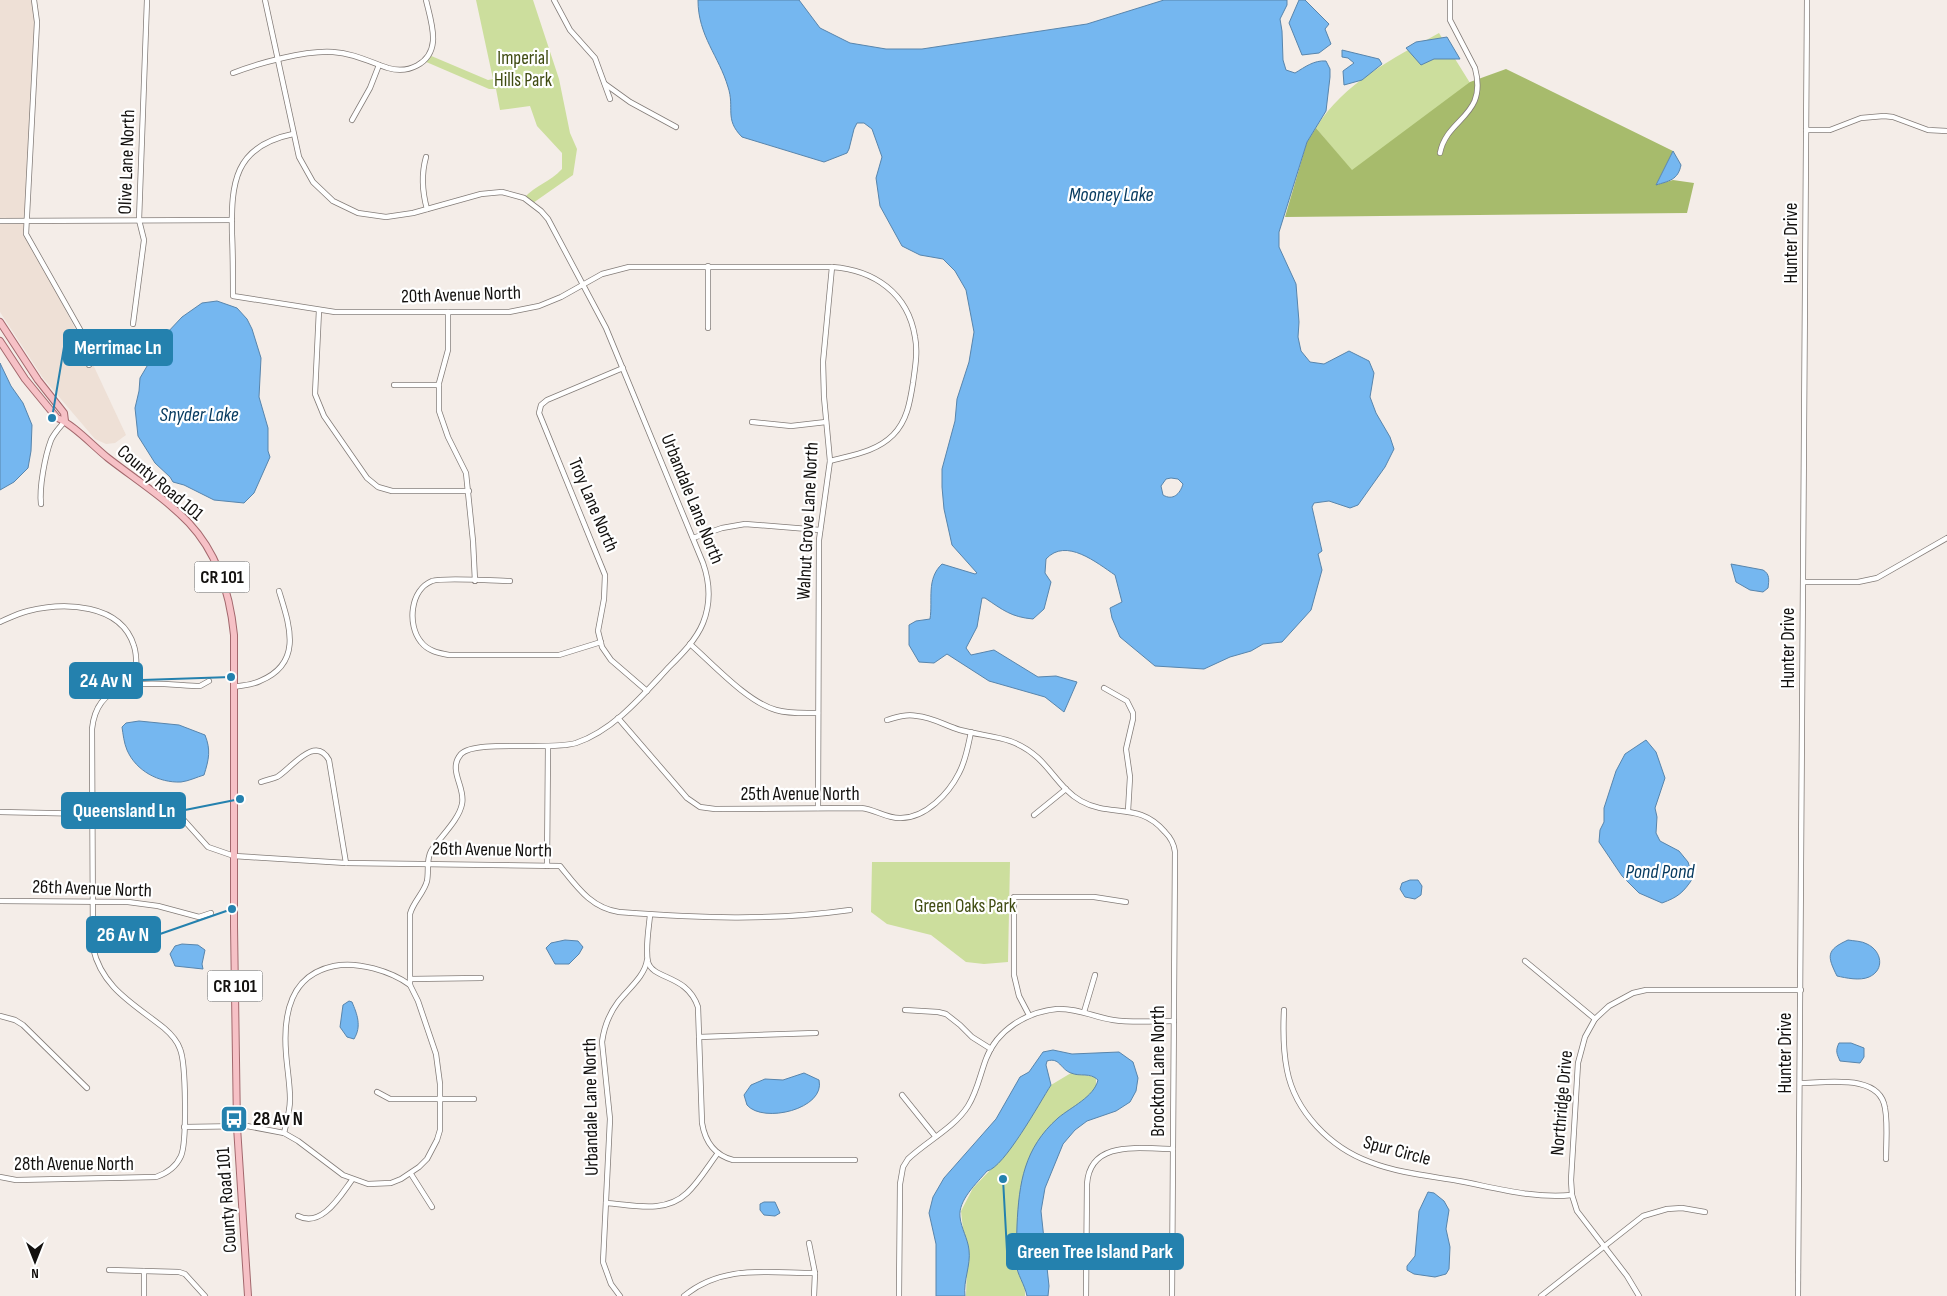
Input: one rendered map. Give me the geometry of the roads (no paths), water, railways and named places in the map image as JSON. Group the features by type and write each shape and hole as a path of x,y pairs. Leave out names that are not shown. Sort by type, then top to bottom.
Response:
{"main road":[{"name":"County Road 101","path":"0,322 38,380 64,413 65,421"},
{"name":"County Road 101","path":"0,341 25,379 57,418 65,421 84,439 189,523 209,550 224,584 232,614 234,635 237,1127 248,1296"}],"street":[{"path":"34,0 37,22 25,220 26,234 82,334 89,365"},
{"name":"Olive Lane North","path":"132,324 143,247 142,229 139,220 147,0"},
{"name":"Urbandale Lane North","path":"264,0 299,158 313,182 328,196 345,208 358,213 379,217 400,216 492,192 513,194 533,204 548,219 599,313 623,368 704,563 709,588 707,613 690,644 647,691 618,718 577,742 548,747 480,746 467,749 461,754 456,766 456,773 463,796 462,808 430,853 428,864"},
{"path":"233,73 278,60 313,53 335,52 404,70 418,66 424,61 434,41 426,0"},
{"path":"554,0 570,30 595,58 610,99"},
{"path":"1440,153 1448,133 1472,109 1478,93 1475,68 1450,20 1450,0"},
{"name":"Hunter Drive","path":"1798,1296 1807,0"},
{"path":"352,120 370,88 379,65"},
{"path":"604,83 630,102 676,127"},
{"path":"1806,130 1830,130 1862,118 1884,116 1928,130 1947,131"},
{"path":"0,221 232,220 236,177 248,158 265,143 293,134"},
{"path":"426,157 422,179 427,209"},
{"name":"20th Avenue North","path":"232,220 234,296 335,312 493,313 524,310 554,300 602,274 629,267 832,267 858,271 871,276 892,291 908,313 916,338 917,351 910,403 902,424 894,434 875,448 830,461"},
{"path":"708,266 708,328"},
{"name":"Walnut Grove Lane North","path":"818,808 820,530 830,461 823,362 832,267"},
{"path":"319,310 315,394 324,416 367,478 378,487 392,491 469,491"},
{"path":"448,312 448,350 439,385 439,411 448,437 466,473 475,580"},
{"name":"Troy Lane North","path":"601,642 599,623 604,599 605,575 602,563 552,446 539,409 543,402 547,400 623,368"},
{"path":"394,385 439,385"},
{"path":"41,504 40,493 51,441 55,432 65,421"},
{"path":"752,422 791,426 826,422"},
{"path":"693,538 722,528 745,524 820,530"},
{"path":"1804,582 1858,582 1877,578 1947,538"},
{"path":"510,581 433,581 422,588 415,600 413,617 416,634 432,651 448,655 559,655 601,642 611,660 647,691"},
{"path":"234,687 253,684 270,676 278,669 288,652 291,632 278,591"},
{"path":"0,622 26,611 40,608 81,608 101,611 118,621 130,636 136,654 136,684"},
{"path":"690,644 745,693 764,706 785,712 818,713"},
{"path":"209,681 200,686 136,684 126,686 109,694 96,710 92,729 92,902 95,959 112,987 171,1034 180,1049 184,1066 184,1127 247,1126 291,1135 352,1180 380,1184 396,1181 411,1174 427,1159 440,1130 439,1069 436,1054 418,1001 410,985 410,914 412,906 426,883 428,864"},
{"path":"887,720 906,715 915,715 971,732 999,737 1026,749 1038,758 1074,797 1093,806 1128,811 1130,777 1126,749 1133,713 1127,701 1104,688"},
{"name":"25th Avenue North","path":"618,718 687,798 700,807 715,809 868,809 900,819 917,816 941,797 951,786 965,759 971,732"},
{"path":"547,866 548,747"},
{"path":"261,782 277,776 309,752 318,750 326,755 329,760 346,863"},
{"path":"1034,815 1066,789"},
{"name":"Brockton Lane North","path":"1128,811 1139,813 1156,822 1169,836 1174,846 1172,1296"},
{"path":"0,812 182,818 208,847 234,856"},
{"name":"26th Avenue North","path":"234,856 346,863 560,866 587,898 602,908 619,912 724,919 795,916 850,910"},
{"path":"1029,1016 1019,996 1014,975 1014,897 1094,897 1126,902"},
{"name":"26th Avenue North","path":"0,902 143,903 199,916 211,913"},
{"name":"Urbandale Lane North","path":"620,1296 611,1284 603,1262 610,1119 603,1053 604,1031 612,1011 643,971 647,956 650,914"},
{"path":"647,956 653,970 684,985 695,998 698,1006 703,1132 706,1140 718,1153 725,1157 740,1160 855,1160"},
{"path":"1525,961 1595,1019"},
{"path":"284,1133 290,1102 286,1030 291,1001 300,984 306,978 327,968 350,965 388,974 410,985"},
{"path":"1084,1012 1096,975"},
{"path":"410,979 481,978"},
{"name":"Northridge Drive","path":"1639,1296 1627,1276 1577,1211 1572,1195 1578,1063 1585,1037 1595,1019 1620,999 1646,990 1801,990"},
{"path":"899,1296 901,1175 908,1159 952,1123 968,1106 991,1049 1008,1029 1029,1016 1058,1009 1084,1012 1112,1020 1174,1021"},
{"path":"905,1010 946,1014 972,1037 991,1049"},
{"name":"Spur Circle","path":"1284,1010 1285,1057 1292,1088 1318,1129 1342,1149 1371,1163 1402,1171 1544,1196 1572,1195"},
{"path":"0,1016 15,1020 23,1025 87,1088"},
{"path":"699,1037 816,1033"},
{"path":"1800,1083 1864,1084 1877,1092 1882,1098 1886,1114 1886,1159"},
{"path":"377,1092 390,1100 474,1099"},
{"path":"902,1095 935,1136"},
{"name":"28th Avenue North","path":"0,1177 16,1180 148,1178 164,1175 177,1164 184,1149 184,1127"},
{"path":"1086,1296 1088,1184 1091,1169 1101,1157 1115,1150 1173,1150"},
{"path":"606,1203 649,1207 670,1204 688,1193 718,1153"},
{"path":"411,1174 432,1207"},
{"path":"298,1216 306,1220 312,1219 327,1211 352,1180"},
{"path":"1541,1296 1632,1223 1654,1212 1676,1208 1706,1212"},
{"path":"809,1243 815,1273 814,1296"},
{"path":"109,1270 179,1272 189,1278 205,1296"},
{"path":"144,1270 144,1296"},
{"path":"684,1296 704,1282 730,1274 815,1273"}],"water":[{"name":"Mooney Lake","path":"698,0 799,0 820,28 850,43 886,49 922,49 1087,24 1164,0 1287,0 1287,5 1280,19 1283,60 1286,70 1295,73 1310,64 1322,61 1326,61 1330,69 1326,111 1307,142 1279,232 1279,247 1296,284 1299,322 1298,337 1301,351 1310,362 1324,364 1349,351 1369,361 1374,373 1370,397 1394,449 1385,467 1358,505 1350,508 1329,501 1314,503 1312,507 1322,551 1318,554 1322,570 1311,610 1282,642 1263,644 1251,651 1230,657 1204,669 1155,666 1120,637 1110,608 1122,602 1115,575 1081,554 1063,551 1054,553 1046,559 1045,573 1051,582 1044,609 1033,619 1019,617 982,598 977,627 966,648 971,655 994,650 1038,677 1056,676 1077,682 1064,712 1045,697 989,681 947,654 934,663 919,662 909,645 909,625 916,621 930,619 932,583 937,570 942,564 977,573 952,545 944,509 942,487 942,469 955,421 957,399 969,362 974,332 966,290 955,271 943,259 920,255 902,246 880,206 876,178 882,157 872,129 864,123 857,123 847,153 824,162 742,137 733,125 728,87 720,65 705,35 699,13","holes":["1166,479 1178,479 1183,484 1176,496 1167,497 1163,495 1161,486"]},
{"path":"1299,0 1305,0 1329,24 1325,29 1331,44 1319,53 1302,55 1289,23"},
{"path":"1447,37 1460,59 1434,59 1421,65 1406,48 1416,42"},
{"path":"1342,50 1379,59 1382,64 1362,80 1344,85 1343,71 1354,63 1348,58 1342,57"},
{"path":"1673,151 1681,165 1678,174 1672,179 1656,185"},
{"name":"Snyder Lake","path":"217,301 237,308 247,319 261,358 259,397 268,428 268,451 270,457 254,493 244,503 214,500 184,485 173,482 155,463 138,436 135,408 140,378 166,334 182,317 202,303"},
{"path":"0,363 11,386 23,403 32,425 28,468 14,482 0,490"},
{"path":"1731,564 1763,570 1768,575 1768,588 1763,592 1750,590 1736,582"},
{"path":"139,721 179,725 205,735 209,755 204,775 181,782 173,782 157,778 142,770 127,750 122,727 126,723"},
{"name":"Pond Pond","path":"1646,740 1656,752 1665,778 1655,808 1657,817 1656,833 1660,841 1679,851 1688,862 1693,878 1680,894 1662,903 1639,893 1622,876 1599,842 1600,830 1604,822 1604,808 1616,771 1625,754"},
{"path":"1418,880 1422,886 1421,895 1415,899 1405,897 1400,889 1402,883"},
{"path":"565,940 578,941 583,947 569,964 555,964 546,948 551,943"},
{"path":"1848,940 1865,943 1876,951 1880,960 1878,970 1874,974 1861,979 1837,976 1831,963 1830,954 1836,947"},
{"path":"182,944 198,945 205,950 202,964 203,969 175,966 170,954 175,946"},
{"path":"349,1001 352,1002 358,1020 358,1029 354,1039 347,1037 340,1027 343,1005"},
{"path":"1839,1043 1851,1043 1864,1048 1864,1057 1860,1063 1840,1061 1837,1052"},
{"path":"1053,1050 1072,1054 1119,1052 1133,1062 1138,1078 1136,1091 1130,1102 1116,1111 1087,1121 1075,1130 1063,1144 1045,1188 1041,1211 1049,1286 1048,1296 1027,1296 1016,1264 1019,1195 1022,1181 1031,1154 1047,1129 1058,1118 1087,1097 1096,1086 1098,1080 1092,1076 1071,1073 1057,1062 1051,1060 1047,1061 1046,1065 1051,1085 1030,1119 1003,1159 987,1171 969,1192 962,1204 960,1217 969,1256 965,1296 936,1296 936,1244 929,1213 933,1197 944,1178 996,1119 1020,1077 1029,1072 1043,1052"},
{"path":"804,1073 819,1080 819,1090 813,1099 804,1106 779,1113 766,1113 755,1111 747,1105 744,1095 751,1085 765,1079 783,1080"},
{"path":"1428,1192 1434,1193 1444,1201 1449,1210 1446,1229 1450,1247 1449,1269 1446,1274 1435,1277 1414,1274 1407,1270 1407,1266 1415,1256 1419,1211"},
{"path":"775,1202 780,1213 775,1216 764,1215 760,1210 760,1204"}],"place":[{"name":"Merrimac Ln","path":"52,418"},
{"name":"24 Av N","path":"231,677"},
{"name":"Queensland Ln","path":"240,799"},
{"name":"26 Av N","path":"232,909"},
{"name":"28 Av N","path":"234,1119"},
{"name":"Green Tree Island Park","path":"1003,1179"}],"park label":[{"name":"Imperial Hills Park","path":"523,69"},
{"name":"Green Oaks Park","path":"965,906"}]}
